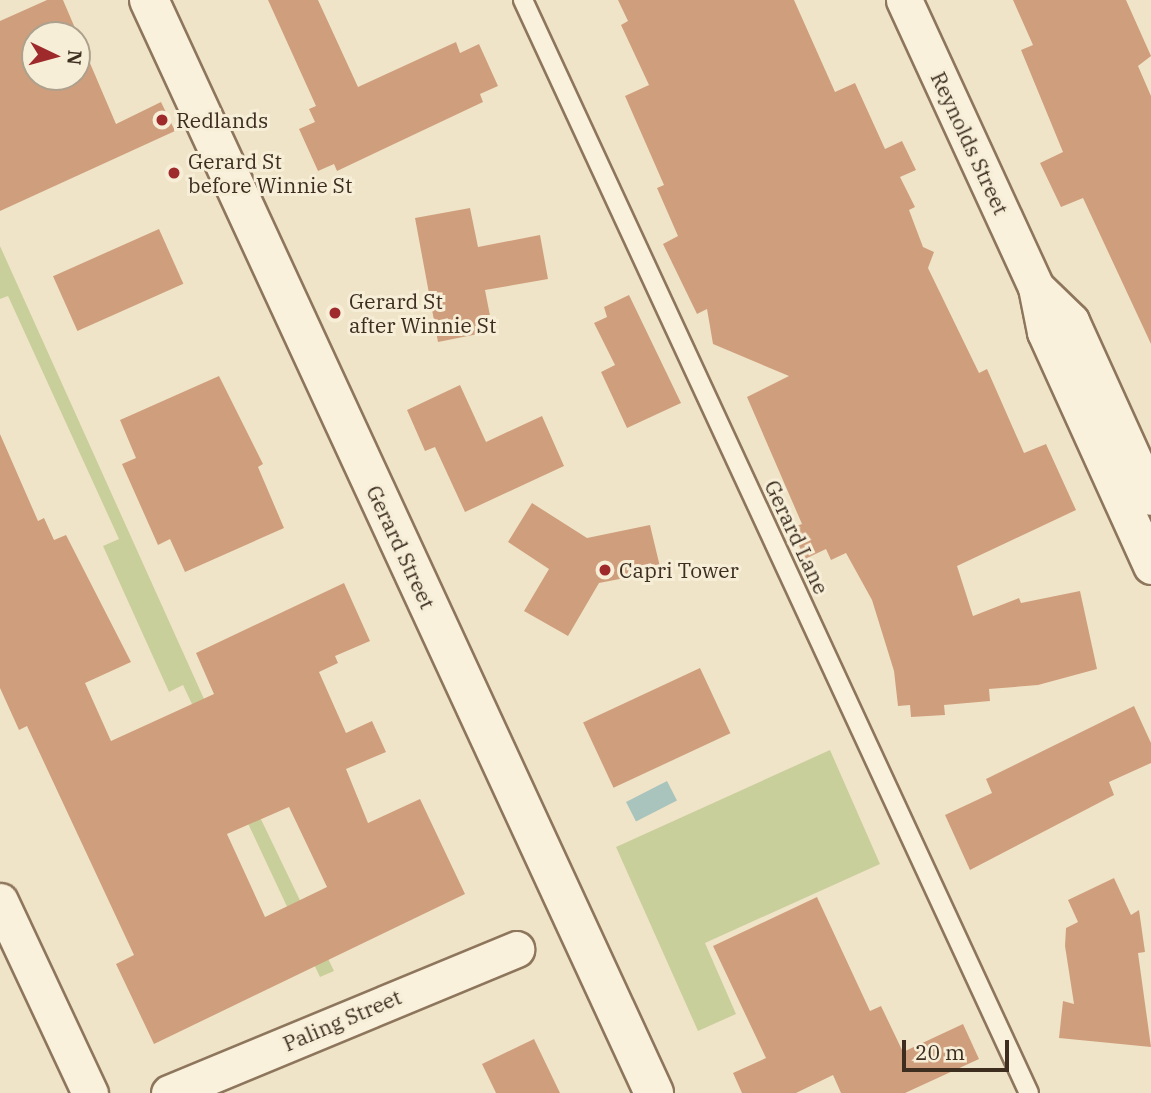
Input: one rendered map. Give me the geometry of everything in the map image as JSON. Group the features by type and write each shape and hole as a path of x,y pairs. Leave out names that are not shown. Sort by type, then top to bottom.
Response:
{"main road":[{"name":"Gerard Street","path":"149,0 654,1093"}],"street":[{"name":"Reynolds Street","path":"904,0 1036,287 1045,332 1151,566"},
{"name":"Reynolds Street","path":"1036,287 1071,321 1151,497"},
{"path":"0,901 90,1093"},
{"name":"Paling Street","path":"169,1093 516,949"}],"lane":[{"name":"Gerard Lane","path":"523,0 1029,1093"}],"green space":[{"path":"0,246 218,730 334,971 320,977 183,685 169,692 103,546 119,539 8,296 0,299"},
{"path":"830,750 880,864 705,943 736,1014 698,1031 616,847"}],"water":[{"path":"667,781 677,801 636,821 626,802"}],"building":[{"path":"47,0 63,0 72,21 21,21 21,91 91,91 91,66 116,124 161,102 175,131 0,211 0,21"},
{"path":"268,0 318,0 358,87 456,42 460,53 479,44 498,86 480,94 483,102 337,171 334,164 318,171 299,129 315,122 309,109 316,106"},
{"path":"618,0 794,0 835,92 855,83 885,149 902,141 916,170 900,177 915,207 909,210 923,247 934,252 928,268 979,373 987,369 1024,453 1046,444 1076,510 957,566 973,616 1019,598 1021,603 1080,591 1097,669 1038,685 989,689 990,701 944,705 945,715 911,717 910,705 898,706 894,671 872,600 846,553 831,560 826,549 805,559 791,528 802,524 747,397 789,376 713,344 707,309 697,314 663,244 678,236 657,188 664,185 625,96 649,85 621,25 628,21"},
{"path":"1013,0 1126,0 1151,56 1138,66 1151,96 1151,344 1083,198 1061,207 1040,163 1063,152 1021,50 1033,45"},
{"path":"470,208 478,247 540,235 548,279 485,290 493,331 438,342 415,218"},
{"path":"159,229 183,284 77,331 53,276"},
{"path":"629,295 681,403 627,428 601,372 615,365 594,323 607,317 604,307"},
{"path":"219,376 263,464 258,467 284,528 185,572 170,539 158,545 122,464 136,458 120,420"},
{"path":"460,385 486,442 542,416 564,466 465,512 435,447 425,451 407,410"},
{"path":"0,434 38,521 44,518 54,540 66,535 131,662 85,683 111,741 214,694 196,653 344,583 370,641 335,656 338,663 319,672 346,733 372,721 386,752 346,769 368,823 420,799 465,894 154,1044 116,964 134,955 27,726 19,730 0,688","holes":["289,807 327,887 265,917 227,834"]},
{"name":"Capri Tower","path":"532,503 587,538 650,525 661,571 599,583 568,636 524,611 549,569 508,542"},
{"path":"700,668 730,733 614,788 583,723"},
{"path":"1134,706 1151,743 1151,763 1109,782 1114,795 970,870 945,815 992,793 986,779"},
{"path":"1114,878 1131,915 1139,910 1145,952 1138,953 1151,1047 1059,1038 1063,1001 1074,1004 1065,946 1066,928 1078,922 1068,900"},
{"path":"817,897 870,1011 881,1006 903,1052 963,1024 979,1059 905,1093 841,1093 833,1075 796,1093 742,1093 733,1073 766,1058 713,946"},
{"path":"534,1039 560,1093 496,1093 482,1064"}],"place":[{"name":"Redlands","path":"162,120"},
{"name":"Gerard St before Winnie St","path":"174,173"},
{"name":"Gerard St after Winnie St","path":"335,313"},
{"name":"Capri Tower","path":"605,570"}]}
